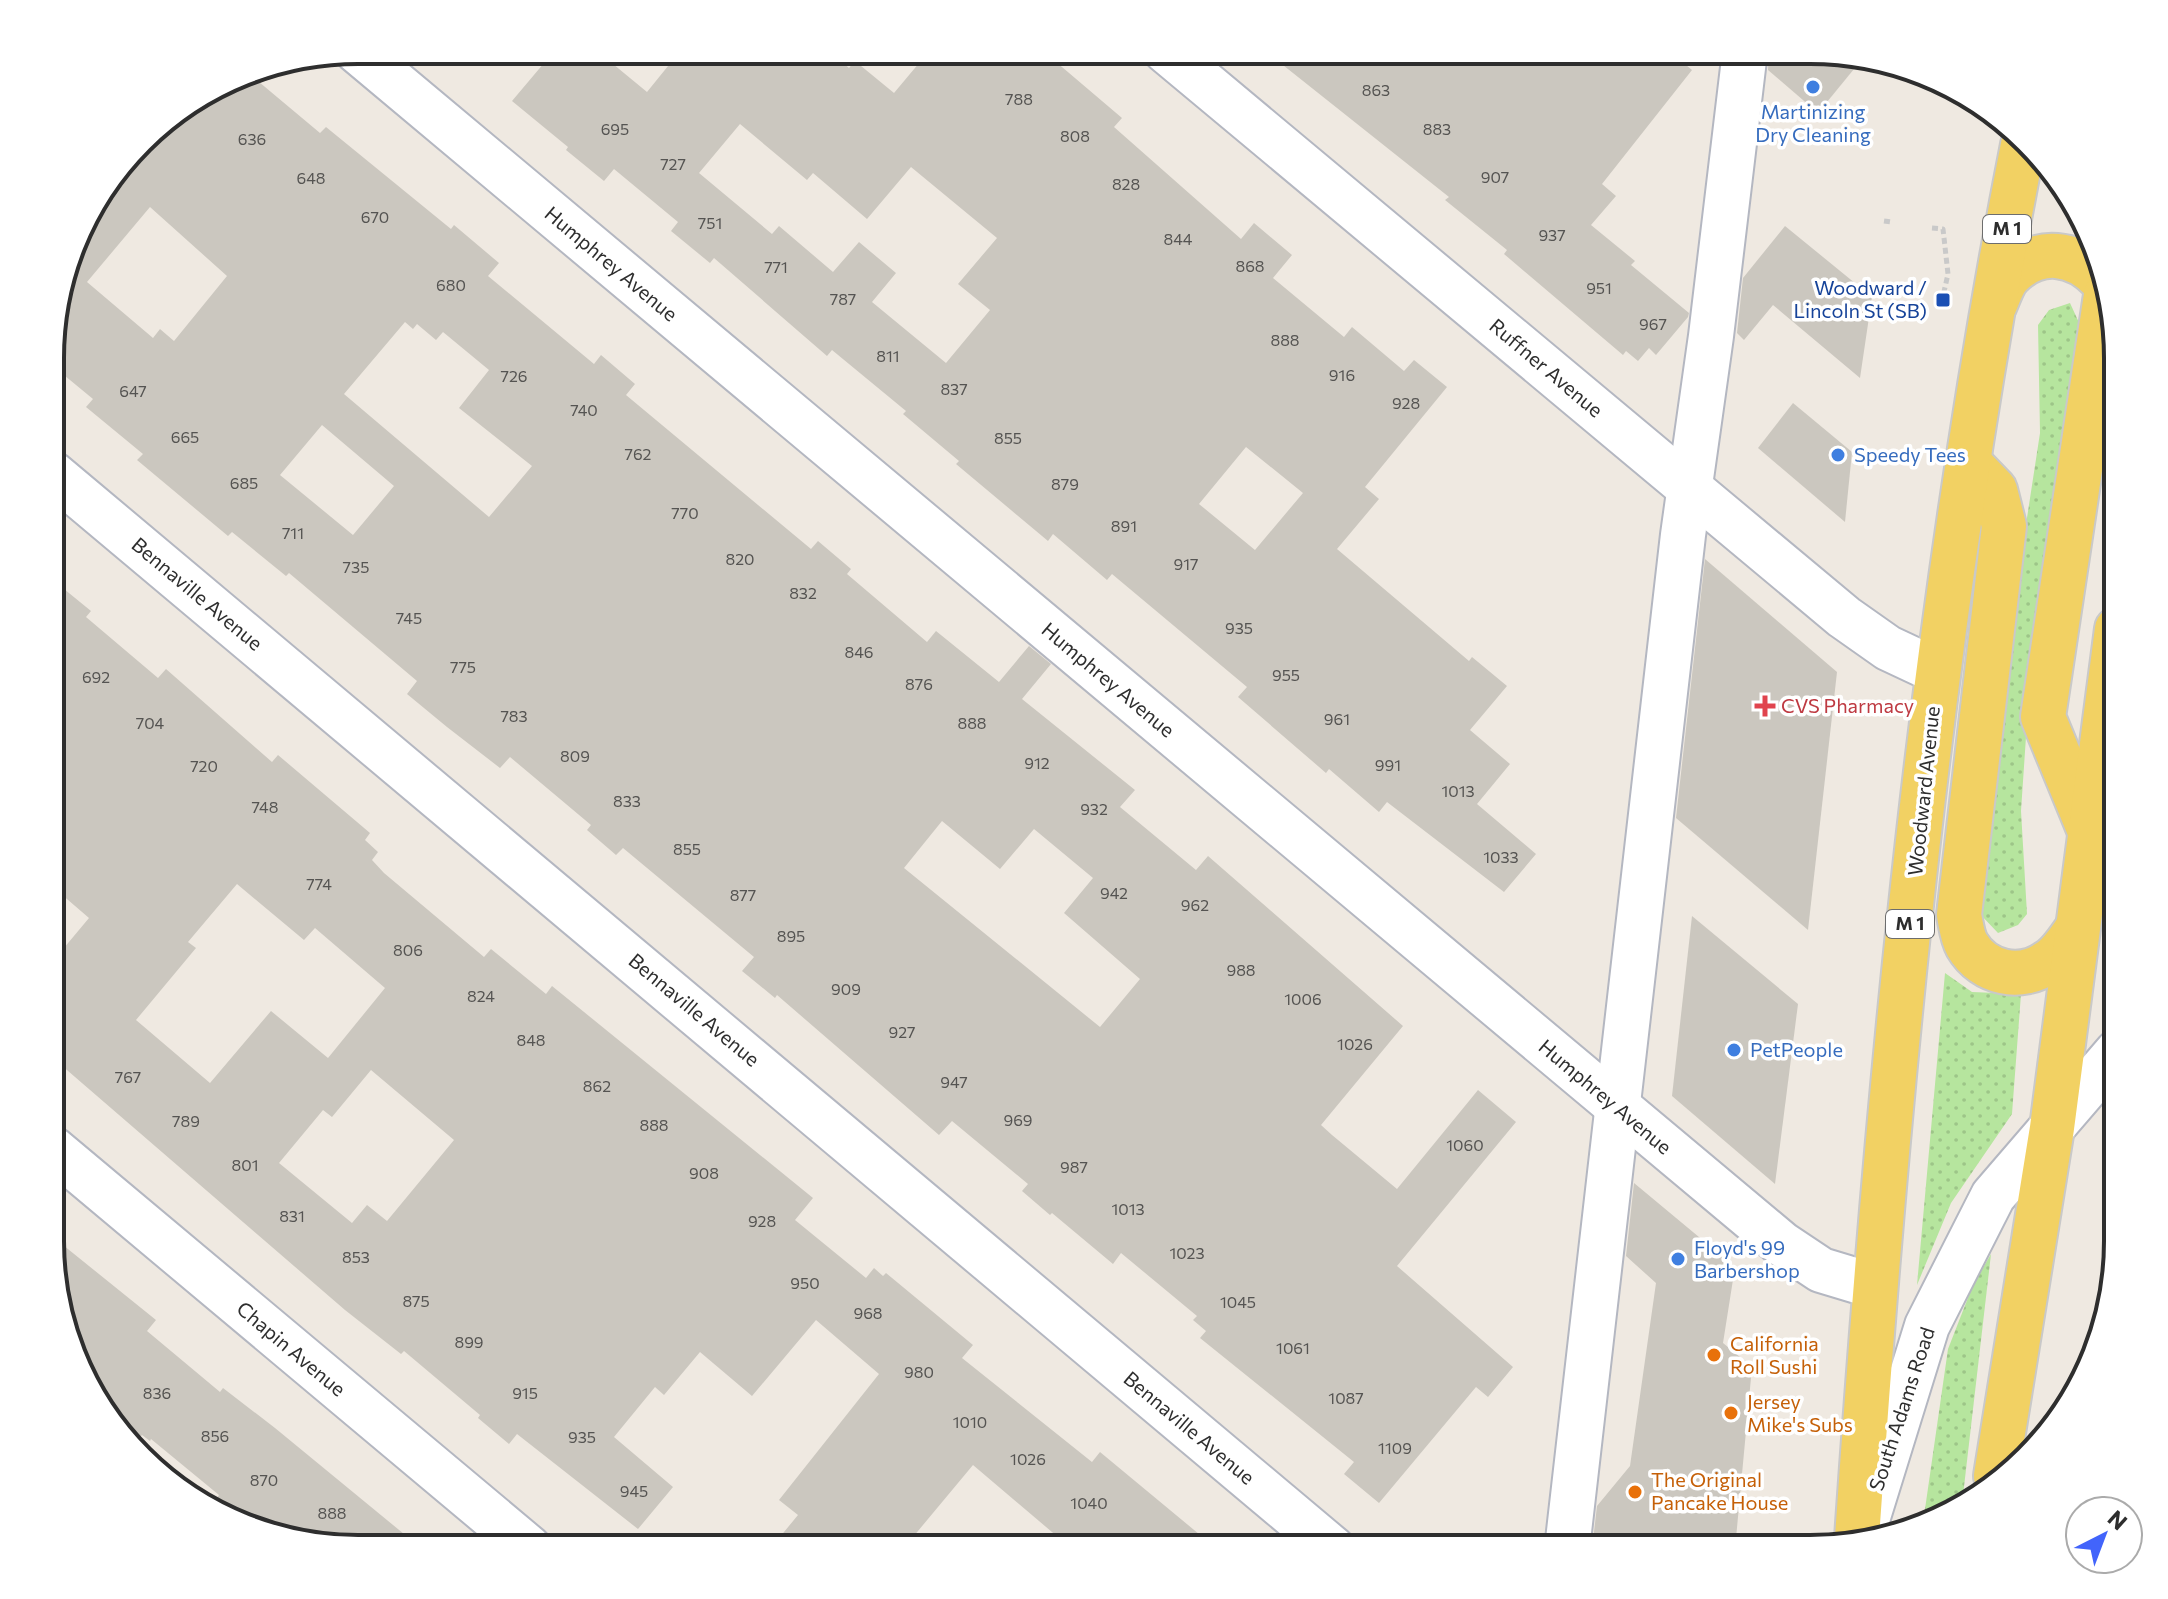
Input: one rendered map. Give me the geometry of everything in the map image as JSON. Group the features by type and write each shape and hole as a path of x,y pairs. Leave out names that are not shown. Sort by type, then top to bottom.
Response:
{"main road":[{"name":"Woodward Avenue","path":"1859,1530 1874,1286 1937,671 1991,312 2021,154"},
{"path":"1991,312 2008,276 2031,260 2062,255 2089,266"},
{"path":"2090,831 2043,717 2102,325"},
{"path":"1968,462 1995,490 2004,526 1959,915 1966,943 1981,963 2003,971 2028,973 2051,961 2097,922"},
{"path":"2002,1463 2013,1442 2052,1128 2097,922 2085,885 2104,732"}],"street":[{"name":"Humphrey Avenue","path":"373,64 1782,1244 1821,1270 1874,1286"},
{"name":"Ruffner Avenue","path":"1182,64 1844,617 1888,648 1937,671"},
{"path":"1569,1535 1690,489 1743,64"},
{"name":"Bennaville Avenue","path":"64,483 1316,1535"},
{"name":"South Adams Road","path":"1862,1530 1927,1326 1993,1196 2104,1067"},
{"name":"Chapin Avenue","path":"64,1158 513,1535"}],"path":[{"path":"1932,228 1943,229 1948,274 1943,296"}],"green space":[{"path":"2070,303 2081,327 2028,707 2021,811 2027,914 2018,925 1998,933 1979,913 2000,694 2040,433 2038,325 2049,310"},
{"path":"1945,973 1972,992 2021,994 2012,1114 1951,1203 1917,1285"},
{"path":"1991,1254 1963,1492 1925,1512 1948,1349 1973,1285"}],"building":[{"path":"543,64 613,64 647,92 670,64 844,64 849,68 859,64 894,93 918,64 1058,64 1122,118 1114,127 1241,239 1254,223 1292,255 1273,278 1344,337 1352,327 1404,371 1414,360 1447,387 1365,487 1379,499 1337,549 1469,661 1472,657 1507,686 1470,730 1510,764 1477,804 1536,854 1504,892 1387,802 1379,812 1329,769 1326,773 1238,697 1247,687 1112,574 1107,580 1053,534 1048,541 956,464 959,461 903,414 906,411 832,350 827,356 714,258 710,263 671,231 678,222 614,169 604,181 566,150 568,147 512,101","holes":["740,124 807,180 813,173 867,219 911,167 997,238 958,284 990,310 946,363 872,302 896,273 859,242 833,272 779,226 772,234 699,173","1246,447 1303,493 1255,550 1199,504"]},
{"path":"1282,64 1685,64 1692,70 1602,184 1616,196 1591,225 1635,261 1631,265 1689,313 1656,355 1649,348 1638,361 1626,351 1623,355 1504,254 1507,250 1445,200 1449,197"},
{"name":"Martinizing Dry Cleaning","path":"1768,64 1855,68 1818,113 1768,70"},
{"path":"259,82 320,133 326,127 451,229 454,225 499,263 488,276 594,364 601,355 635,384 626,395 811,549 818,541 851,569 847,574 927,642 936,631 999,682 1029,646 1051,664 1022,699 1135,790 1120,807 1196,870 1208,856 1403,1026 1321,1125 1397,1189 1478,1090 1516,1122 1397,1266 1513,1367 1488,1397 1476,1387 1379,1503 1344,1474 1354,1462 1200,1338 1206,1331 1193,1320 1197,1316 1121,1253 1113,1264 1052,1213 1050,1215 1022,1191 1028,1184 952,1121 939,1135 777,995 775,998 742,971 754,957 623,848 616,855 587,830 591,825 510,757 500,768 407,694 417,681 289,573 286,576 232,532 228,536 137,460 143,454 86,407 93,399 64,375 64,358 74,282 94,228 125,179 164,137 211,103","holes":["150,207 227,276 174,341 160,329 153,338 87,282","405,322 413,329 417,324 436,340 443,332 489,370 459,408 532,466 489,517 344,394","322,425 394,486 353,535 280,475","942,821 1000,869 1034,829 1093,878 1064,913 1140,979 1100,1027 904,868"]},
{"path":"1785,226 1872,297 1860,378 1773,305 1744,340 1737,333 1743,278"},
{"path":"1793,403 1852,452 1845,522 1758,448"},
{"name":"CVS Pharmacy","path":"1705,559 1837,672 1808,930 1676,818"},
{"path":"64,589 91,611 86,617 158,678 166,669 272,762 278,755 370,833 365,840 378,852 372,860 484,957 491,949 546,994 552,986 813,1198 795,1220 866,1278 874,1268 883,1276 886,1273 973,1345 962,1358 1092,1462 1100,1452 1200,1535 1056,1535 973,1465 915,1535 782,1535 798,1515 779,1500 879,1374 816,1320 752,1396 700,1352 664,1395 655,1387 614,1437 673,1487 638,1529 517,1434 509,1444 478,1418 480,1415 404,1351 401,1354 345,1310 64,1067 64,948 89,918 64,896","holes":["237,884 304,940 315,928 385,988 328,1058 271,1011 210,1083 136,1020 196,948 188,942","371,1070 454,1140 387,1221 367,1205 352,1223 279,1163 323,1110 332,1117"]},
{"name":"PetPeople","path":"1692,916 1798,1004 1775,1184 1672,1096"},
{"path":"1634,1183 1735,1267 1723,1343 1752,1367 1736,1535 1594,1535 1597,1506 1630,1466 1656,1283 1626,1256"},
{"path":"64,1246 156,1320 147,1331 220,1392 223,1388 275,1428 405,1535 320,1532 282,1525 246,1513 217,1499 219,1495 142,1435 140,1438 137,1435 103,1388 86,1353 70,1298"}],"place":[{"name":"Martinizing Dry Cleaning","path":"1813,87"},
{"name":"Woodward / Lincoln St (SB)","path":"1943,300"},
{"name":"Speedy Tees","path":"1838,455"},
{"name":"CVS Pharmacy","path":"1765,706"},
{"name":"PetPeople","path":"1734,1050"},
{"name":"Floyd's 99 Barbershop","path":"1678,1259"},
{"name":"California Roll Sushi","path":"1714,1355"},
{"name":"Jersey Mike's Subs","path":"1731,1413"},
{"name":"The Original Pancake House","path":"1635,1492"}]}
